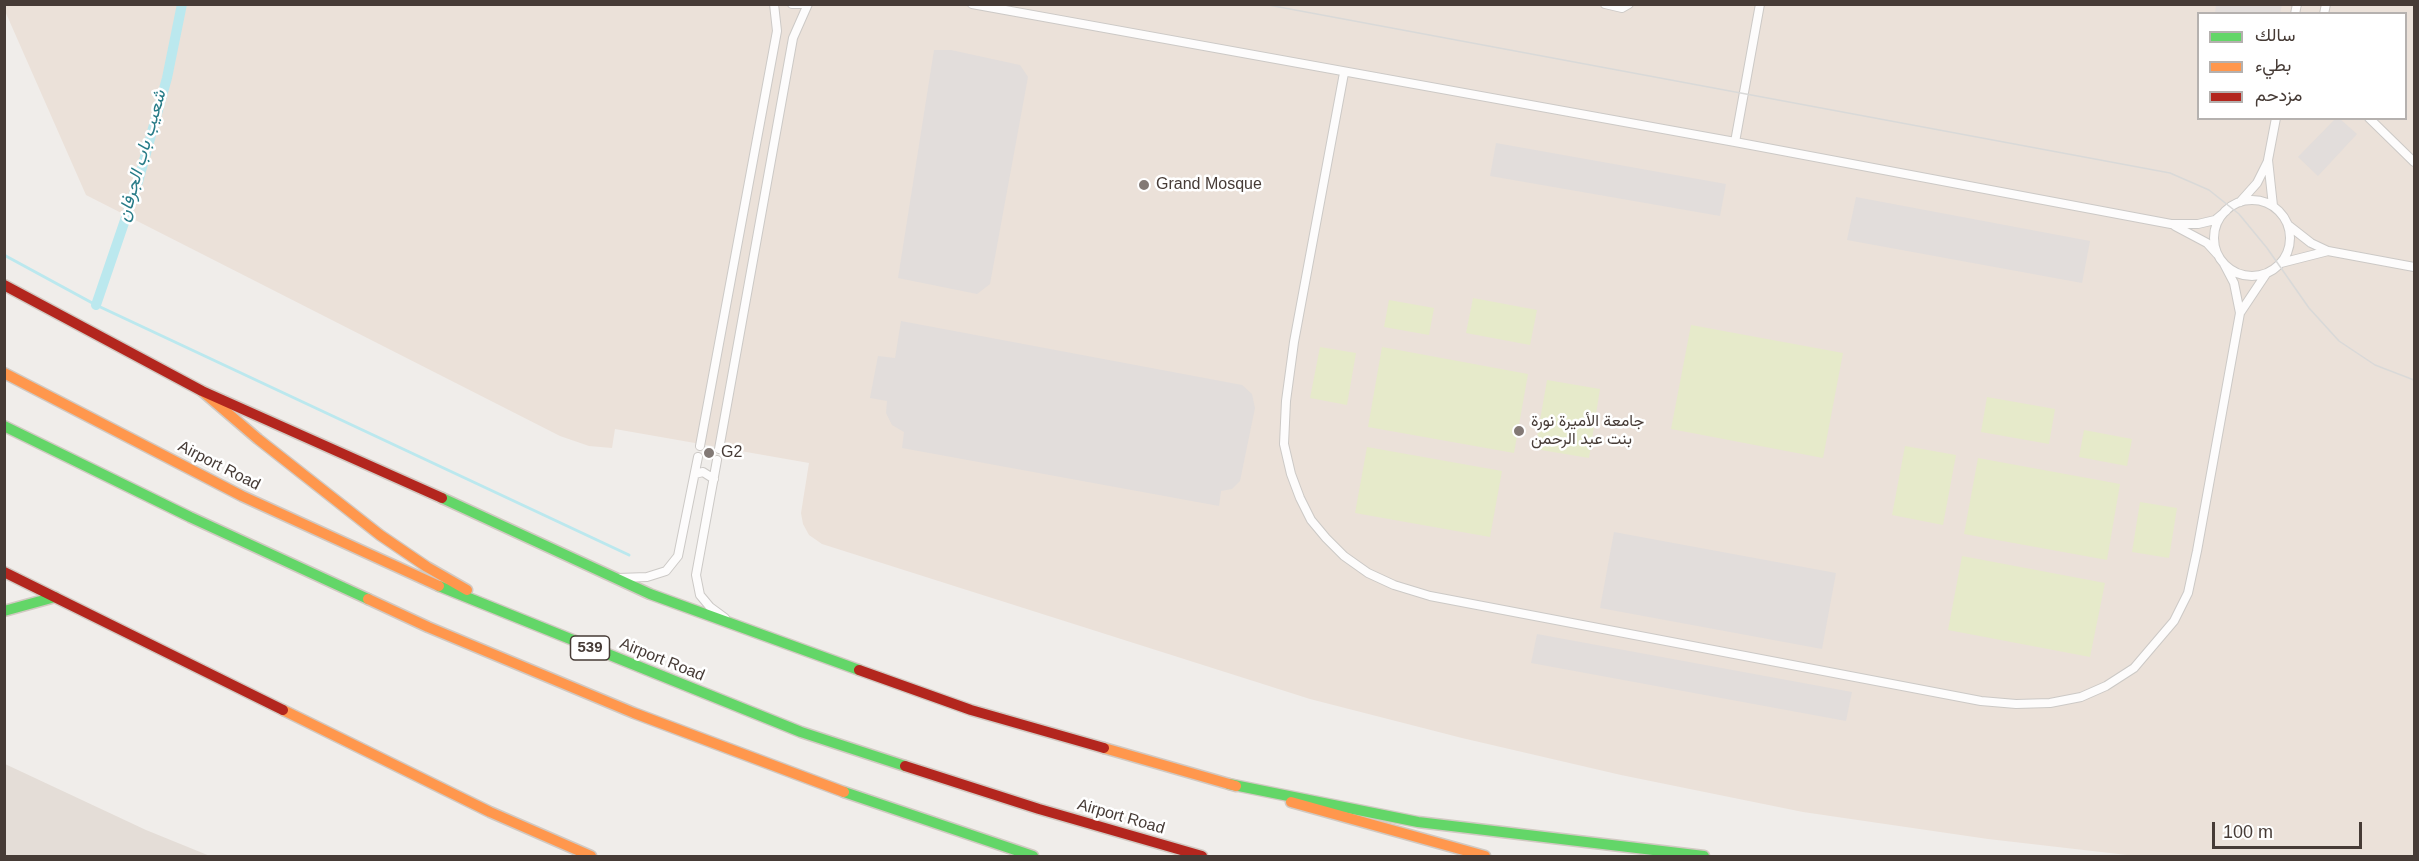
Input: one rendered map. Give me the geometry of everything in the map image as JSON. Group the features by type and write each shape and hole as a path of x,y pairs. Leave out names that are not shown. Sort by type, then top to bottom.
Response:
{"main road":[{"path":"4,285 202,391 334,447 650,594 971,710 1485,856"},
{"name":"Airport Road","path":"4,373 242,496 458,595 801,732 1039,808 1202,856"},
{"path":"202,391 258,439 380,535 426,567 519,619"},
{"name":"539","path":"4,426 190,517 406,617 623,709 798,776 1033,856"},
{"path":"4,572 490,812 591,856"},
{"path":"4,610 55,597"},
{"path":"1229,784 1418,822 1704,856"}],"street":[{"path":"700,446 777,31 774,4"},
{"path":"792,4 803,4"},
{"path":"719,449 793,38 808,4"},
{"path":"972,4 1735,142 2171,224 2198,224 2215,220 2240,202 2257,183 2268,160 2276,120"},
{"path":"1605,4 1622,8 1629,4"},
{"path":"1735,142 1760,4"},
{"path":"1344,73 1294,342 1286,401 1284,444 1291,474 1311,520 1344,556 1368,573 1394,585 1430,596 1981,702 2050,703 2081,697 2106,686 2134,668 2174,621 2188,593 2240,313 2234,283 2218,255 2207,243 2171,224"},
{"path":"2371,120 2415,162"},
{"path":"2268,160 2273,206"},
{"path":"2240,202 2251,200 2273,206 2282,214 2288,225 2311,243 2328,251 2415,267"},
{"path":"2218,255 2215,232 2219,220 2226,211"},
{"path":"2281,262 2289,244 2288,225"},
{"path":"2240,313 2266,274 2281,262 2328,251"},
{"path":"2224,264 2244,275 2266,274"},
{"path":"617,578 647,577 666,571 678,556 698,457"},
{"path":"717,460 696,574 700,595 710,608 736,625"},
{"path":"695,474 703,472 714,479"}],"shaded area":[{"path":"2216,4 2282,5 2280,12 2215,12"},
{"name":"جامعة الأميرة نورة بنت عبد الرحمن","path":"4,5 2414,5 2414,856 2136,856 1988,839 1803,812 1621,775 1462,738 1310,699 822,544 809,535 803,524 801,513 809,463 615,429 612,448 589,446 560,436 86,195"},
{"path":"934,50 951,50 1020,65 1028,77 990,284 977,294 898,278"},
{"path":"2334,120 2341,120 2357,134 2318,176 2298,157"},
{"path":"1496,143 1726,184 1720,216 1490,176"},
{"path":"1856,197 2090,241 2082,283 1847,240"},
{"path":"901,321 1242,385 1252,394 1255,408 1240,481 1232,489 1221,491 1219,506 902,448 904,432 892,425 886,413 887,401 870,398 878,356 895,358"},
{"path":"1614,532 1836,573 1822,649 1600,608"},
{"path":"1537,634 1852,692 1846,721 1531,663"},
{"path":"5,764 146,830 210,856 5,856"}],"green space":[{"path":"1473,298 1537,310 1530,345 1466,333"},
{"path":"1389,300 1434,308 1429,335 1384,327"},
{"path":"1691,325 1843,353 1823,458 1671,429"},
{"path":"1320,347 1356,353 1347,405 1310,398"},
{"path":"1382,347 1528,374 1514,453 1368,427"},
{"path":"1547,380 1600,389 1589,458 1535,449"},
{"path":"1987,397 2055,409 2049,444 1981,432"},
{"path":"2084,430 2132,439 2127,466 2079,457"},
{"path":"1905,446 1956,455 1943,525 1892,515"},
{"path":"1367,447 1502,471 1490,537 1355,513"},
{"path":"1978,458 2120,484 2107,560 1964,534"},
{"path":"2140,502 2177,508 2169,558 2132,552"},
{"path":"1962,556 2105,583 2090,657 1948,630"}],"waterway":[{"name":"شعيب باب الجرفان","path":"96,305 138,182 167,78 182,4"},
{"path":"4,255 96,305 629,555"}],"tram line":[{"path":"1263,4 2170,173 2209,190 2239,214 2267,248 2309,308 2339,341 2375,365 2414,380"}],"traffic: fast":[{"path":"4,426 190,517 368,599"},
{"path":"442,498 650,594 859,670"},
{"path":"439,586 801,732 905,766"},
{"path":"4,611 55,597"},
{"path":"1229,784 1418,822 1704,856"},
{"path":"844,792 1033,856"}],"traffic: slow":[{"path":"4,373 242,496 439,586"},
{"path":"202,391 258,439 380,535 427,567 467,590"},
{"path":"368,599 428,627 634,713 844,792"},
{"path":"283,710 490,812 591,856"},
{"path":"1104,748 1236,786"},
{"path":"1291,802 1485,856"}],"traffic: jam":[{"path":"4,285 202,391 442,498"},
{"path":"4,572 283,710"},
{"path":"859,670 971,710 1104,748"},
{"path":"905,766 1039,809 1202,856"}],"place":[{"name":"Grand Mosque","path":"1144,185"},
{"name":"جامعة الأميرة نورة بنت عبد الرحمن","path":"1519,431"},
{"name":"G2","path":"709,453"}]}
